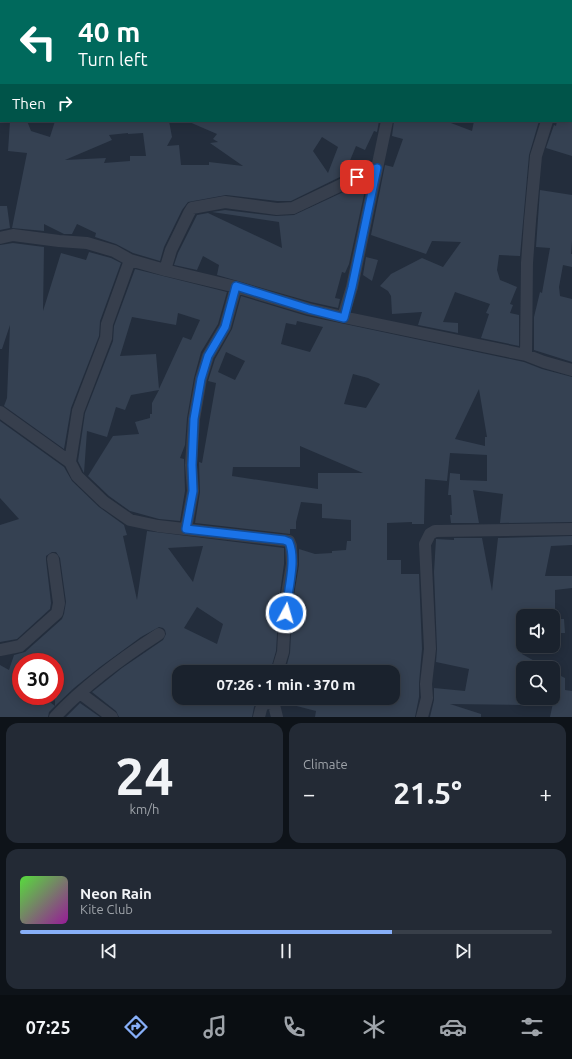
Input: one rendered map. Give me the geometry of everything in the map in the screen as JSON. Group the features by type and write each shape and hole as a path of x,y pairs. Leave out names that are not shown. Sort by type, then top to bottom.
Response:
{"street":[{"path":"344,318 352,287 387,122"},
{"path":"526,355 526,263 536,156 547,122"},
{"path":"165,270 173,244 188,213 192,208 225,202 277,209 293,208 377,168"},
{"path":"0,238 13,235 87,244 114,251 130,260 165,270 236,286 309,309 344,318 526,355 572,370"},
{"path":"70,462 78,411 106,338 107,324 130,260"},
{"path":"186,529 193,491 192,465 194,419 201,379 208,356 225,327 236,286"},
{"path":"0,412 70,462 77,476 104,502 130,520 158,526 284,540 289,542 291,546 292,564 286,600 283,652 279,665"},
{"path":"422,717 427,698 426,684 430,649 425,544 430,534 435,531 572,529"},
{"path":"0,650 20,646 57,612 58,603 53,560"},
{"path":"55,717 80,693 112,666 159,634"},
{"path":"80,693 112,717"},
{"path":"260,717 263,705"},
{"path":"273,705 277,717"}],"building":[{"path":"10,122 27,122 31,131 50,137 55,122 169,122 172,137 167,146 179,145 181,165 209,165 209,162 243,166 210,143 218,142 213,139 217,134 189,122 379,122 377,132 374,131 365,150 356,146 344,175 291,201 277,201 226,195 188,202 182,210 164,247 160,261 133,253 116,244 95,237 96,233 77,224 72,234 64,234 44,224 44,231 12,228 27,153 8,151","holes":["143,133 146,156 130,156 130,161 104,163 106,158 65,160 112,140 109,135","322,137 338,147 328,173 313,151"]},
{"path":"394,122 452,122 472,131 474,122 539,122 529,155 520,256 499,255 497,270 500,280 517,287 510,304 513,305 510,313 519,315 519,346 481,338 489,314 486,313 490,304 455,292 443,322 458,323 458,333 418,325 422,312 392,314 391,296 388,291 380,286 391,274 422,258 443,267 461,242 432,241 426,254 371,235 385,165 393,167 403,139 392,136"},
{"path":"557,122 572,122 572,156 546,148 554,125 556,126"},
{"path":"367,181 349,264 345,273 342,272 335,298 340,299 338,308 311,302 217,275 219,265 203,256 197,270 174,265 178,253 197,215 208,213 282,248 279,222 212,212 225,210 276,216 294,215"},
{"path":"540,190 572,195 572,267 563,265 559,287 560,296 572,299 572,362 534,350 534,317 540,292 542,293 550,248 536,247"},
{"path":"0,206 7,206 10,228 0,230"},
{"path":"13,243 44,247 43,311 61,253 86,260 89,252 111,258 121,263 100,321 99,336 71,408 64,449 4,406 7,398 10,325 2,349 0,349 0,245"},
{"path":"366,257 378,260 372,281 363,275"},
{"path":"135,269 227,292 218,324 201,352 194,378 187,418 185,445 180,458 184,459 185,491 180,521 159,519 130,511 109,496 88,476 113,436 139,434 135,422 150,418 150,414 152,414 152,403 159,390 131,395 125,410 116,407 107,437 87,431 84,473 78,461 85,413 113,341 114,326","holes":["178,313 200,320 191,340 183,337 159,389 156,354 120,356 132,317 176,325"]},
{"path":"241,296 307,316 524,362 542,369 572,377 572,522 500,523 503,494 473,490 479,523 451,523 451,495 448,495 450,473 460,474 460,480 487,481 487,455 450,453 447,481 425,479 424,524 412,524 412,522 387,523 387,560 401,560 401,574 419,574 422,649 419,697 415,717 315,717 316,711 293,705 400,705 400,665 287,665 290,653 293,601 299,565 299,549 315,554 346,550 347,541 351,541 351,520 322,518 322,504 301,502 296,522 296,529 290,529 290,534 195,523 200,492 199,462 202,463 216,383 208,381 215,359 232,329","holes":["297,321 323,327 310,352 281,344 286,323 296,325","226,352 245,361 235,380 218,372","353,374 368,378 380,384 366,408 344,404","479,389 487,437 485,437 485,446 455,439","300,446 363,473 318,473 318,489 232,476 233,467 300,467"]},
{"path":"0,421 64,467 72,481 99,507 124,525 127,535 123,536 137,600 147,531 284,548 284,564 279,600 276,651 272,665 172,665 172,705 255,705 252,717 119,717 116,711 92,692 122,668 163,640 166,634 165,630 159,627 141,637 100,667 64,698 64,653 21,653 25,652 62,619 64,614 66,602 60,558 56,552 52,552 46,556 51,603 50,609 17,639 0,642 0,525 19,519 0,498","holes":["203,546 193,582 168,548","197,607 223,624 217,644 184,628"]},
{"path":"572,536 572,545 551,546 545,576 572,576 572,588 555,590 555,609 516,609 516,653 522,653 534,661 516,661 516,705 450,704 481,714 481,717 430,717 434,700 434,688 465,691 469,669 436,662 437,649 434,572 436,539 454,540 454,538 482,538 492,591 498,538"},
{"path":"560,619 564,619 565,633 560,633"},
{"path":"12,661 12,705 56,705 49,712 48,717 0,717 0,665 9,670"},
{"path":"560,676 565,678 565,690 572,691 572,717 550,717 553,705 560,705"},
{"path":"80,703 100,717 66,717"}],"route":[{"path":"286,613 286,600 292,564 291,546 289,542 284,540 186,529 193,491 192,465 196,402 208,356 225,327 236,286 309,309 344,318 377,168 357,177"}]}
